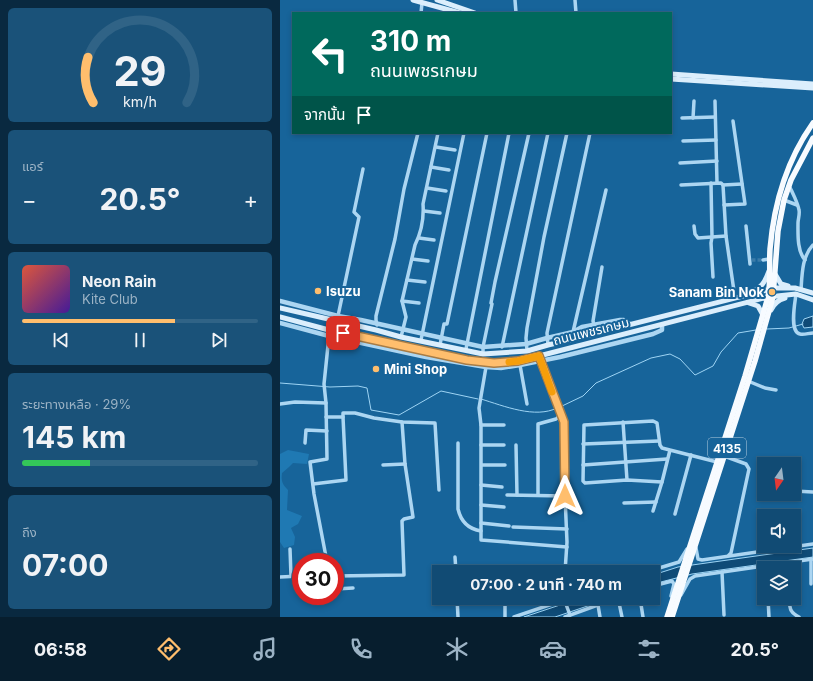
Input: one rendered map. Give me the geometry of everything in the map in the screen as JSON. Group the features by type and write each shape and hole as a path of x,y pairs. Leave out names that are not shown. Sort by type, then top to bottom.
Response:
{"main road":[{"path":"413,0 456,12"},
{"path":"437,0 452,2 473,12"},
{"path":"672,74 811,86"},
{"path":"672,79 811,86"},
{"name":"4135","path":"772,288 769,258 772,222 786,174 801,141 813,123"},
{"name":"4135","path":"693,546 717,462 771,297 775,274 778,231 784,200 800,162 813,138"},
{"path":"743,295 762,286 769,270"},
{"path":"775,274 781,284 798,289"},
{"name":"ถนนเพชรเกษม","path":"280,308 330,320 377,327 401,336 440,345 466,346 483,354 527,351 548,344 569,340 772,288 798,289 813,293"},
{"path":"747,303 758,306 765,316 779,300 796,294"},
{"name":"ถนนเพชรเกษม","path":"280,317 467,362 494,363 539,358 662,324 771,297 796,294 813,300"},
{"path":"658,317 662,324"},
{"path":"329,330 330,320"},
{"name":"4135","path":"669,616 724,456 748,381 758,340"},
{"name":"4135","path":"669,616 676,604 680,585"}],"street":[{"path":"516,0 516,12"},
{"path":"575,0 576,12"},
{"path":"421,12 422,3"},
{"path":"693,118 694,101"},
{"path":"715,101 717,183"},
{"path":"682,118 715,117"},
{"path":"724,205 745,204 733,121"},
{"path":"377,327 376,320 395,239 404,189 418,134"},
{"path":"401,336 406,317 402,301 415,245 419,238 438,134"},
{"path":"421,340 464,134"},
{"path":"440,345 444,324 447,324 487,134"},
{"path":"466,346 509,134"},
{"path":"483,354 495,282 529,134"},
{"path":"502,347 548,134"},
{"path":"527,351 527,328 536,278 567,134"},
{"path":"548,344 547,338 568,232 590,134"},
{"path":"683,141 716,140"},
{"path":"436,147 455,150"},
{"path":"680,162 717,161"},
{"path":"431,167 450,170"},
{"path":"338,316 359,217 354,212 363,169"},
{"path":"711,183 711,243 713,277"},
{"path":"681,184 742,184"},
{"path":"723,185 726,236 735,298"},
{"path":"789,186 792,190 799,211 799,245 802,257 805,260"},
{"path":"427,188 446,191"},
{"path":"569,340 606,190"},
{"path":"784,200 796,204"},
{"path":"424,211 440,213"},
{"path":"694,226 696,236 698,238 726,236"},
{"path":"746,226 751,258 750,264"},
{"path":"419,238 434,240"},
{"path":"798,289 808,250 813,245"},
{"path":"763,260 769,258"},
{"path":"412,259 428,261"},
{"path":"594,325 593,321 602,267"},
{"path":"407,280 425,282"},
{"path":"796,294 793,326 799,334 813,333"},
{"path":"280,301 377,327 403,330 441,338 466,346 502,347 526,344 570,333 582,327 620,320 624,320 630,324"},
{"path":"402,301 419,303"},
{"path":"280,323 329,336 426,357 467,362 486,367 502,368 520,365 539,358 564,422 567,547 566,565"},
{"path":"325,553 314,494 310,462 327,459 326,403 324,384 329,336"},
{"path":"520,365 527,404"},
{"path":"486,367 479,408 482,465 481,540 567,547"},
{"path":"748,381 765,388 776,390"},
{"path":"280,404 295,402 326,403"},
{"path":"313,484 346,480 343,412 402,422 435,423 439,490"},
{"path":"538,495 538,424 556,419 562,414"},
{"path":"326,417 343,417"},
{"path":"344,576 404,575 402,558 404,549 402,522 404,519 413,517 405,464 402,422"},
{"path":"662,482 627,480 583,483 584,425 623,422 656,422 659,441 662,448 717,462"},
{"path":"623,422 627,480"},
{"path":"481,425 504,424"},
{"path":"305,443 306,430 326,431"},
{"path":"583,444 659,441"},
{"path":"458,443 458,509 461,519 465,525 471,529 481,531"},
{"path":"481,445 504,445"},
{"path":"516,446 517,495"},
{"path":"653,512 670,450"},
{"path":"675,514 691,455"},
{"path":"724,456 746,464 749,469 731,554 729,555"},
{"path":"583,465 667,459"},
{"path":"383,465 405,464"},
{"path":"482,465 505,465"},
{"path":"481,485 502,487"},
{"path":"801,491 813,492"},
{"path":"507,495 565,496"},
{"path":"624,503 656,502"},
{"path":"481,505 504,506"},
{"path":"481,523 566,529"},
{"path":"660,568 679,562 693,546 698,559 702,560 813,544"},
{"path":"280,577 291,576 290,549"},
{"path":"455,557 456,565"},
{"path":"800,561 812,559 811,584"},
{"path":"676,604 690,579 695,576 757,568"},
{"path":"722,572 724,615"},
{"path":"660,584 672,581 674,584 669,616"},
{"path":"344,588 352,588"},
{"path":"457,605 458,617"},
{"path":"505,605 505,617"},
{"path":"514,617 547,605"},
{"path":"566,605 570,615"},
{"path":"565,617 598,605 600,617"},
{"path":"619,605 622,617"},
{"path":"641,605 644,617"},
{"path":"769,605 770,617"},
{"path":"791,605 791,611 794,615 799,617"}],"shaded area":[{"path":"813,316 813,327 804,328 802,324 804,319"},
{"path":"288,450 309,454 307,464 293,463 282,473 282,482 288,490 287,510 302,516 298,524 291,528 295,537 294,545 284,548 280,542 280,454"},
{"path":"813,548 813,557 785,561 757,561 757,565 692,574 660,582 660,573 678,567 777,553 801,553 801,550"},
{"path":"560,605 590,605 555,617 524,617"}],"waterway":[{"path":"767,329 789,328 803,324"},
{"path":"560,407 583,396 596,383 651,358 670,354 680,359 695,375 713,366 721,352 738,333 756,330"},
{"path":"280,383 330,387 358,386 367,388 371,410 399,415 441,391 478,399"},
{"path":"481,399 509,408 529,412 548,411 557,408"}],"tunnel":[{"path":"752,260 763,260"}],"slow traffic":[{"path":"509,362 539,356 552,392"}],"place":[{"name":"Isuzu","path":"318,291"},
{"name":"Sanam Bin Nok","path":"772,292"},
{"name":"Mini Shop","path":"376,369"}],"route":[{"path":"343,333 467,360 494,363 518,361 539,356 543,370 564,422 565,496"}]}
